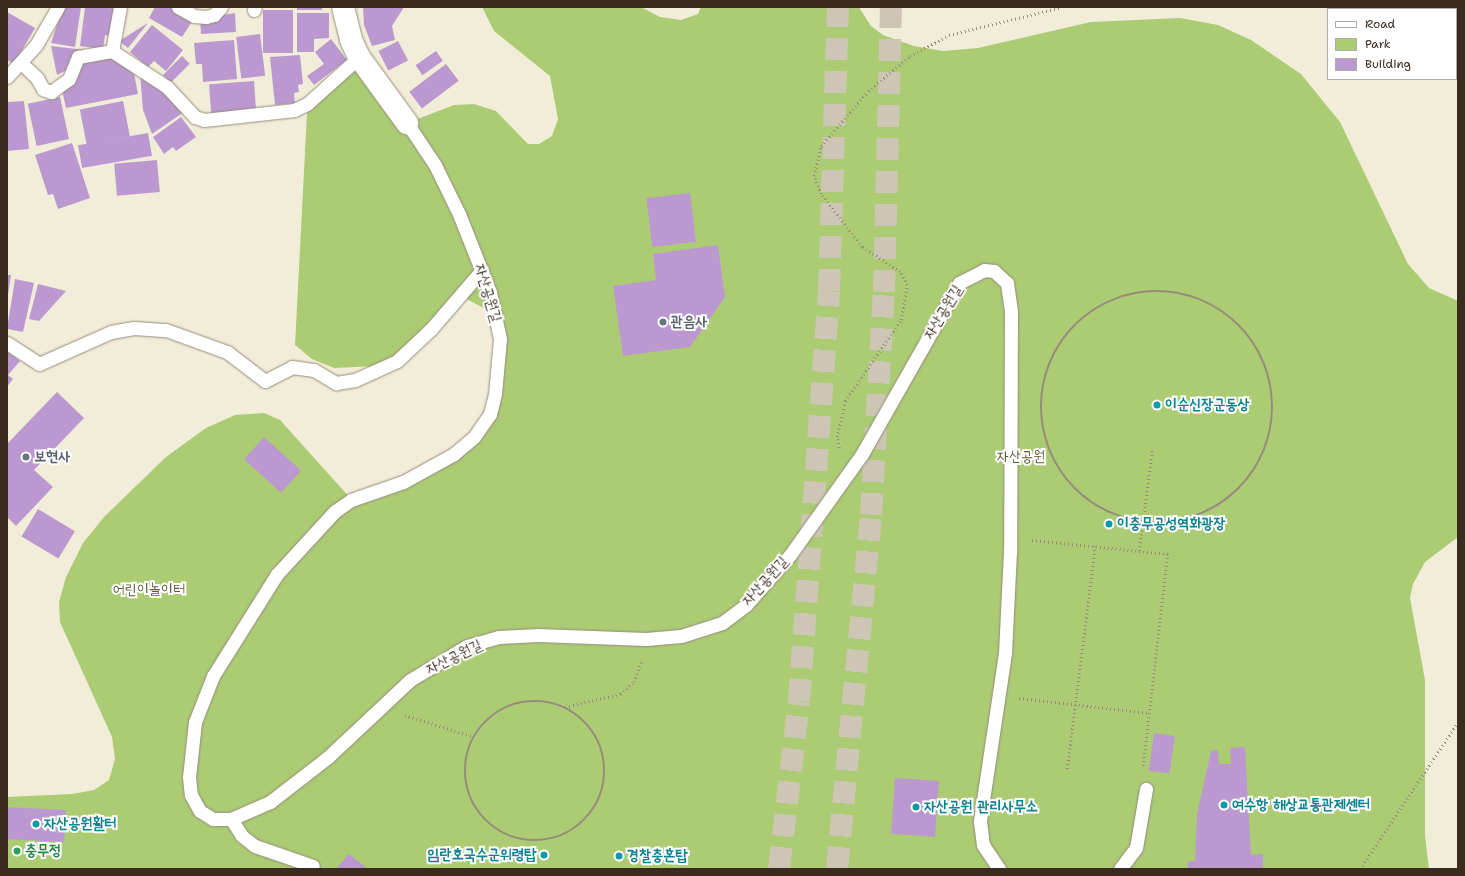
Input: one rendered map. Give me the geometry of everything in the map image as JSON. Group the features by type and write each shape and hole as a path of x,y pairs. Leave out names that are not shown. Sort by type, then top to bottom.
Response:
{"street":[{"name":"자산공원길","path":"343,7 359,57 407,123"}],"lane":[{"path":"7,77 20,63 58,7"},
{"path":"112,51 120,7"},
{"path":"178,7 194,16 206,17 214,15 221,7"},
{"path":"20,63 37,78 43,89 51,92 69,79 78,57 112,51 167,87 195,117 204,120 294,110 306,104 359,57"},
{"name":"자산공원길","path":"407,123 435,165 482,270 497,315 500,339 500,366 490,414 474,437 454,454 403,482 352,500 317,527 277,574 213,676 195,722 189,758 190,786 200,811 213,819 231,820 256,810 302,779 379,707 436,662 499,636 646,639 703,631 722,623 746,605 790,555 862,454 959,283 970,274 984,270 1002,276 1012,312 1010,543 1005,653 980,821 982,845 999,869"},
{"path":"7,343 39,364 111,332 134,328 166,330 227,352 265,381 292,367 314,370 336,383 362,378 397,361 431,329 482,270"},
{"path":"1120,869 1136,848 1146,789"},
{"path":"231,820 242,836 255,846 313,866"}],"path":[{"path":"843,481 837,436 845,401 901,320 907,285 900,272 862,247 821,194 814,176 821,146 868,90 910,56 956,33 1062,7"},
{"path":"1151,290 1190,294 1218,308 1252,338 1270,372 1274,410 1267,448 1247,482 1218,507 1182,521 1143,522 1107,512 1075,491 1052,459 1041,422 1042,384 1056,348 1080,318 1113,298 1151,290"},
{"path":"1139,551 1152,451"},
{"path":"1031,540 1168,554 1142,775 1146,789"},
{"path":"1067,769 1095,546"},
{"path":"564,707 599,702 628,689 639,672 646,639"},
{"path":"998,696 1149,713"},
{"path":"541,701 564,707 584,720 598,739 605,762 604,786 596,808 580,826 559,838 537,842 515,839 494,829 478,813 467,793 464,771 468,748 474,736 496,712 518,703 541,701"},
{"path":"379,707 474,736"},
{"path":"1360,869 1458,722"}],"green space":[{"name":"자산공원","path":"482,7 641,7 660,17 681,20 698,14 701,7 859,7 871,26 883,35 914,46 943,51 978,48 1091,22 1180,18 1218,25 1251,40 1301,74 1340,122 1408,264 1429,288 1458,301 1458,537 1425,562 1413,584 1410,598 1425,680 1425,835 1429,869 7,869 7,797 72,794 94,790 109,780 115,759 112,737 60,622 59,602 66,577 83,543 104,517 166,457 206,428 235,415 264,413 280,420 352,500 454,454 490,414 497,315 457,294 396,355 378,366 334,368 312,359 295,345 307,113 354,68 399,126 454,105 474,104 496,111 528,144 539,144 552,136 558,119 550,76 494,31"}],"building":[{"path":"63,7 81,7 75,47 51,43"},
{"path":"85,7 115,7 112,36 105,35 103,49 80,46"},
{"path":"155,7 171,7 193,20 182,37 149,18"},
{"path":"297,7 322,7 322,10 297,10"},
{"path":"363,7 404,7 392,26 395,40 372,46 364,25"},
{"path":"263,10 293,10 293,53 263,53"},
{"path":"7,12 35,28 14,64 7,60"},
{"path":"235,13 236,32 201,34 200,19"},
{"path":"297,13 329,13 329,38 314,39 314,52 297,52"},
{"path":"148,23 128,48 119,41"},
{"path":"152,25 183,50 166,71 154,61 148,67 130,52"},
{"path":"260,34 265,76 241,79 236,37"},
{"path":"331,39 347,60 314,85 307,76 324,64 315,52"},
{"path":"234,40 237,79 203,82 202,64 196,64 194,43"},
{"path":"398,41 408,61 388,71 378,51"},
{"path":"51,46 85,50 67,70 57,75"},
{"path":"436,51 443,61 422,75 416,65"},
{"path":"300,55 303,84 298,85 299,92 294,93 295,103 275,105 270,57"},
{"path":"113,56 133,68 138,94 66,108 62,90 78,63"},
{"path":"182,56 190,64 171,83 163,75"},
{"path":"446,64 459,81 422,108 409,92"},
{"path":"140,73 166,90 184,112 152,134 143,110"},
{"path":"254,81 256,110 211,113 209,84"},
{"path":"60,97 69,139 37,146 28,104"},
{"path":"24,101 29,149 7,151 7,102"},
{"path":"123,101 130,136 87,145 80,109"},
{"path":"181,117 196,137 176,151 173,147 164,154 153,137"},
{"path":"148,133 152,156 82,168 78,145"},
{"path":"72,143 90,198 58,209 53,194 48,195 35,155"},
{"path":"157,160 160,192 117,196 114,164"},
{"path":"690,193 696,242 652,247 646,198"},
{"name":"관음사","path":"718,245 725,297 690,347 623,356 613,286 656,280 653,254"},
{"path":"7,275 11,275 8,295 7,295"},
{"path":"15,279 34,283 23,332 7,329"},
{"path":"38,284 66,291 39,321 29,319"},
{"path":"7,351 20,361 8,375 13,379 7,387"},
{"name":"보현사","path":"57,392 84,418 34,470 53,487 16,526 7,517 7,444"},
{"path":"264,437 301,470 281,493 244,459"},
{"path":"38,509 75,531 58,559 22,536"},
{"path":"1154,733 1175,736 1170,774 1149,771"},
{"name":"여수항 해상교통관제센터","path":"1245,747 1251,855 1263,854 1263,869 1188,869 1187,862 1195,861 1197,814 1211,751 1218,750 1219,764 1231,764 1230,748"},
{"name":"자산공원 관리사무소","path":"895,778 939,781 935,837 891,834"},
{"name":"자산공원활터","path":"7,807 66,810 64,842 7,839"},
{"path":"349,854 368,869 336,869"}],"tunnel":[{"path":"779,869 799,701 829,291 838,7"},
{"path":"837,869 871,515 884,292 891,7"}],"place":[{"name":"관음사","path":"663,322"},
{"name":"이순신장군동상","path":"1157,405"},
{"name":"보현사","path":"26,457"},
{"name":"이충무공성역화광장","path":"1109,524"},
{"name":"여수항 해상교통관제센터","path":"1224,805"},
{"name":"자산공원 관리사무소","path":"916,807"},
{"name":"자산공원활터","path":"36,824"},
{"name":"충무정","path":"17,851"},
{"name":"임란호국수군위령탑","path":"544,855"},
{"name":"경찰충혼탑","path":"619,856"}],"park label":[{"name":"어린이놀이터","path":"149,590"}]}
